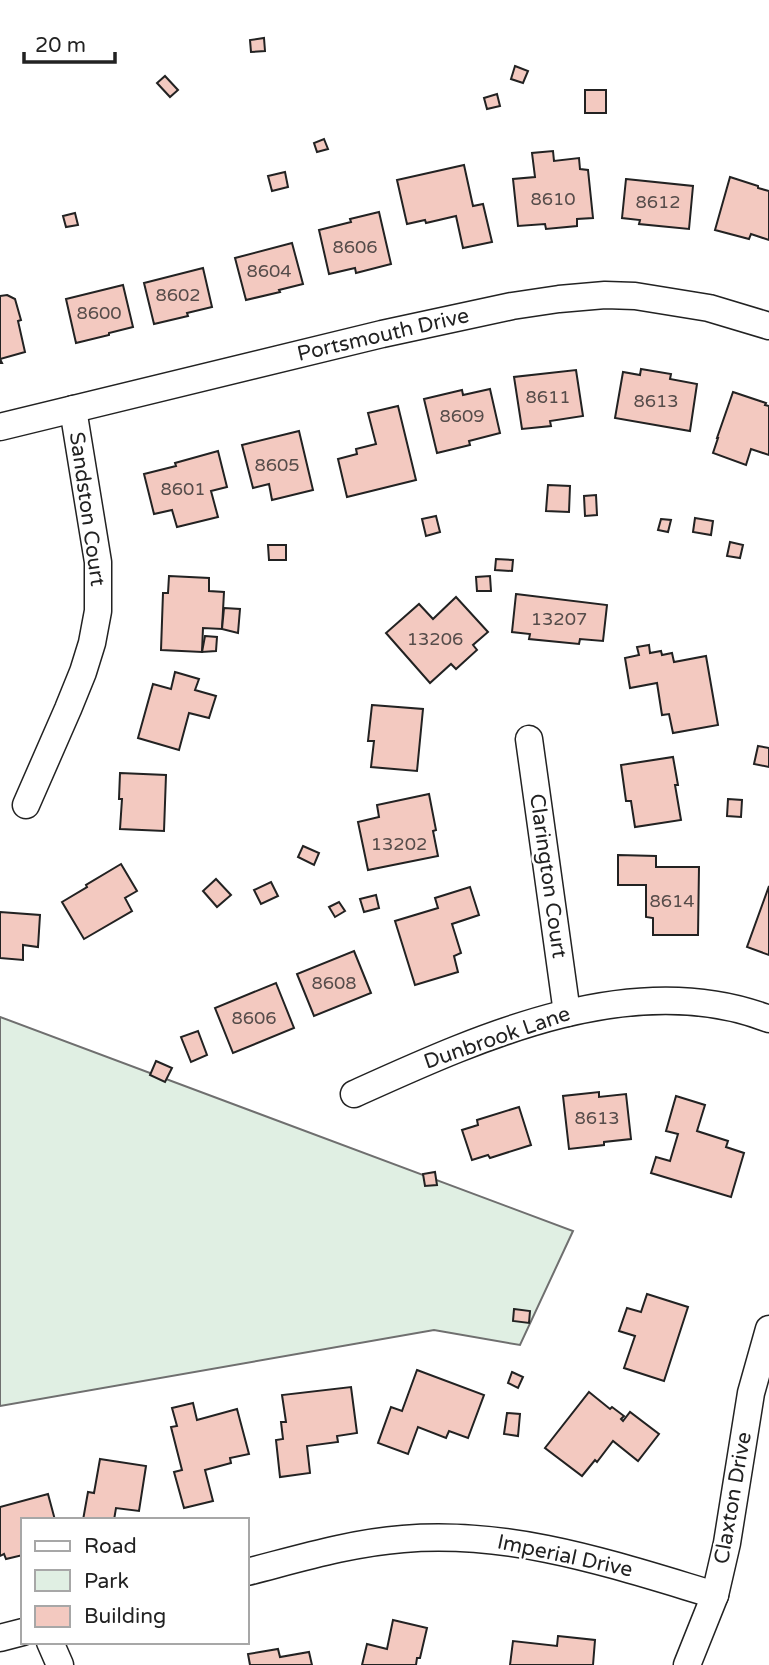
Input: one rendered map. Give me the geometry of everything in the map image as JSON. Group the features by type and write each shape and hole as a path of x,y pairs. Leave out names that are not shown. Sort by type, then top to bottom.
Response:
{"street":[{"name":"Portsmouth Drive","path":"0,427 382,334 512,306 559,299 605,295 635,296 709,308 769,326"},
{"name":"Sandston Court","path":"26,805 83,672 99,611 98,562 73,409"},
{"name":"Clarington Court","path":"530,738 567,1013"},
{"name":"Dunbrook Lane","path":"354,1094 430,1060 512,1029 567,1013 628,1003 682,1000 716,1004 769,1018"},
{"name":"Claxton Drive","path":"687,1665 715,1595 727,1543 751,1393 769,1329"},
{"name":"Imperial Drive","path":"248,1572 358,1545 403,1539 480,1539 579,1555 715,1595"},
{"path":"0,1638 21,1633"},
{"path":"51,1644 60,1665"}],"green space":[{"path":"0,1017 573,1231 520,1345 434,1330 0,1406"}],"building":[{"path":"264,38 265,51 251,52 250,40"},
{"path":"515,66 528,71 523,83 511,79"},
{"path":"165,76 178,90 170,97 157,83"},
{"path":"585,90 606,90 606,113 585,113"},
{"path":"497,94 500,106 487,109 484,98"},
{"path":"324,139 328,149 317,152 314,143"},
{"path":"553,151 554,161 579,158 580,169 588,170 593,218 577,219 577,226 546,229 545,224 518,226 513,179 535,177 532,153"},
{"path":"464,165 473,206 483,204 492,242 463,248 456,216 407,224 397,180"},
{"path":"285,172 288,187 272,191 268,176"},
{"path":"730,177 769,191 769,240 751,234 749,239 715,230"},
{"path":"626,179 693,186 689,229 639,224 640,220 622,218"},
{"path":"379,212 391,264 356,273 355,268 329,274 319,230"},
{"path":"75,213 78,225 66,227 63,216"},
{"path":"292,243 303,284 246,300 235,258"},
{"path":"203,268 212,307 154,324 144,283"},
{"path":"123,285 133,327 76,343 66,299"},
{"path":"7,295 15,299 25,352 0,359 0,296"},
{"path":"641,369 671,374 670,379 697,384 690,431 615,418 623,372 640,375"},
{"path":"576,370 583,416 550,421 551,426 522,429 514,377"},
{"path":"490,389 500,433 469,441 470,445 437,453 424,399 462,390 463,395"},
{"path":"733,392 769,406 769,455 751,449 746,465 713,453"},
{"path":"398,406 416,480 347,497 338,459 357,454 356,449 376,444 368,413"},
{"path":"299,431 313,490 272,500 269,484 253,488 242,445"},
{"path":"218,451 227,487 211,491 218,517 177,527 172,510 154,514 144,474"},
{"path":"548,485 570,486 569,512 546,511"},
{"path":"596,495 597,515 585,516 584,496"},
{"path":"436,516 440,532 426,536 422,519"},
{"path":"695,518 713,521 711,535 693,532"},
{"path":"661,519 671,520 668,532 658,530"},
{"path":"730,542 743,545 740,558 727,556"},
{"path":"268,545 286,545 286,560 269,560"},
{"path":"496,559 513,560 512,571 495,570"},
{"path":"169,576 209,578 209,591 224,592 222,629 203,628 202,652 161,650 163,593 168,593"},
{"path":"490,576 491,591 477,591 476,577"},
{"path":"516,594 607,605 603,641 580,639 579,644 529,639 530,634 512,632"},
{"path":"456,597 488,632 473,645 477,650 456,669 451,664 430,683 386,633 419,604 433,619"},
{"path":"224,608 240,609 238,633 222,629"},
{"path":"205,636 217,637 216,651 202,652"},
{"path":"649,645 650,653 672,653 674,662 706,656 718,725 673,733 669,714 662,715 657,683 630,688 625,658 639,655 637,647"},
{"path":"175,672 199,679 195,690 216,696 209,718 189,713 179,750 138,738 153,684 171,689"},
{"path":"372,705 423,709 417,771 371,767 374,741 368,741"},
{"path":"758,746 769,748 769,767 754,764"},
{"path":"673,757 681,820 635,827 631,801 626,801 621,765"},
{"path":"120,773 166,775 164,831 120,829"},
{"path":"429,794 438,856 368,870 358,822 379,817 377,805"},
{"path":"728,799 742,800 741,817 727,816"},
{"path":"303,846 319,853 314,865 298,857"},
{"path":"618,855 656,856 656,867 699,867 698,935 653,935 653,918 646,917 646,885 618,885"},
{"path":"121,864 137,891 125,898 132,911 84,939 62,902"},
{"path":"216,879 231,895 217,907 203,891"},
{"path":"271,882 278,896 261,904 254,890"},
{"path":"769,886 769,955 747,947"},
{"path":"470,887 479,915 452,924 461,953 454,956 458,972 415,985 395,921 438,908 435,898"},
{"path":"376,895 379,908 364,912 360,899"},
{"path":"339,902 345,911 335,917 329,907"},
{"path":"0,912 40,915 38,947 23,945 23,960 0,958"},
{"path":"354,951 371,993 314,1016 297,974"},
{"path":"276,983 294,1028 233,1053 215,1008"},
{"path":"198,1031 207,1055 191,1062 181,1037"},
{"path":"156,1061 172,1068 165,1082 150,1075"},
{"path":"599,1092 599,1097 626,1094 631,1139 569,1149 563,1096"},
{"path":"676,1096 705,1105 697,1131 728,1141 726,1147 744,1153 731,1197 651,1173 656,1157 670,1161 678,1134 666,1131"},
{"path":"519,1107 531,1145 490,1158 488,1155 472,1160 462,1130 478,1125 477,1120"},
{"path":"435,1172 437,1185 425,1186 423,1174"},
{"path":"647,1294 688,1307 664,1381 624,1368 635,1336 619,1331 627,1308 641,1312"},
{"path":"514,1309 530,1311 529,1323 513,1321"},
{"path":"417,1370 484,1395 468,1438 449,1431 446,1438 418,1427 408,1454 378,1443 391,1407 402,1411"},
{"path":"512,1372 523,1377 518,1388 508,1383"},
{"path":"351,1387 357,1433 337,1436 338,1442 307,1446 310,1473 280,1477 276,1440 283,1439 281,1422 286,1422 282,1395"},
{"path":"589,1392 610,1409 612,1407 624,1416 621,1419 623,1421 630,1412 659,1434 638,1461 613,1441 582,1476 545,1448"},
{"path":"193,1403 197,1420 237,1409 249,1454 230,1458 231,1463 205,1470 213,1501 184,1508 174,1472 182,1470 171,1427 177,1426 172,1408"},
{"path":"507,1413 520,1414 518,1436 504,1434"},
{"path":"100,1459 146,1466 139,1511 116,1508 114,1518 83,1518 88,1492 94,1493"},
{"path":"48,1494 54,1518 21,1518 21,1555 6,1559 4,1554 0,1556 0,1507"},
{"path":"393,1620 427,1628 416,1665 362,1665 367,1644 387,1649"},
{"path":"558,1636 595,1640 593,1665 510,1665 513,1641 557,1646"},
{"path":"278,1649 280,1657 309,1652 312,1665 250,1665 248,1654"}]}
